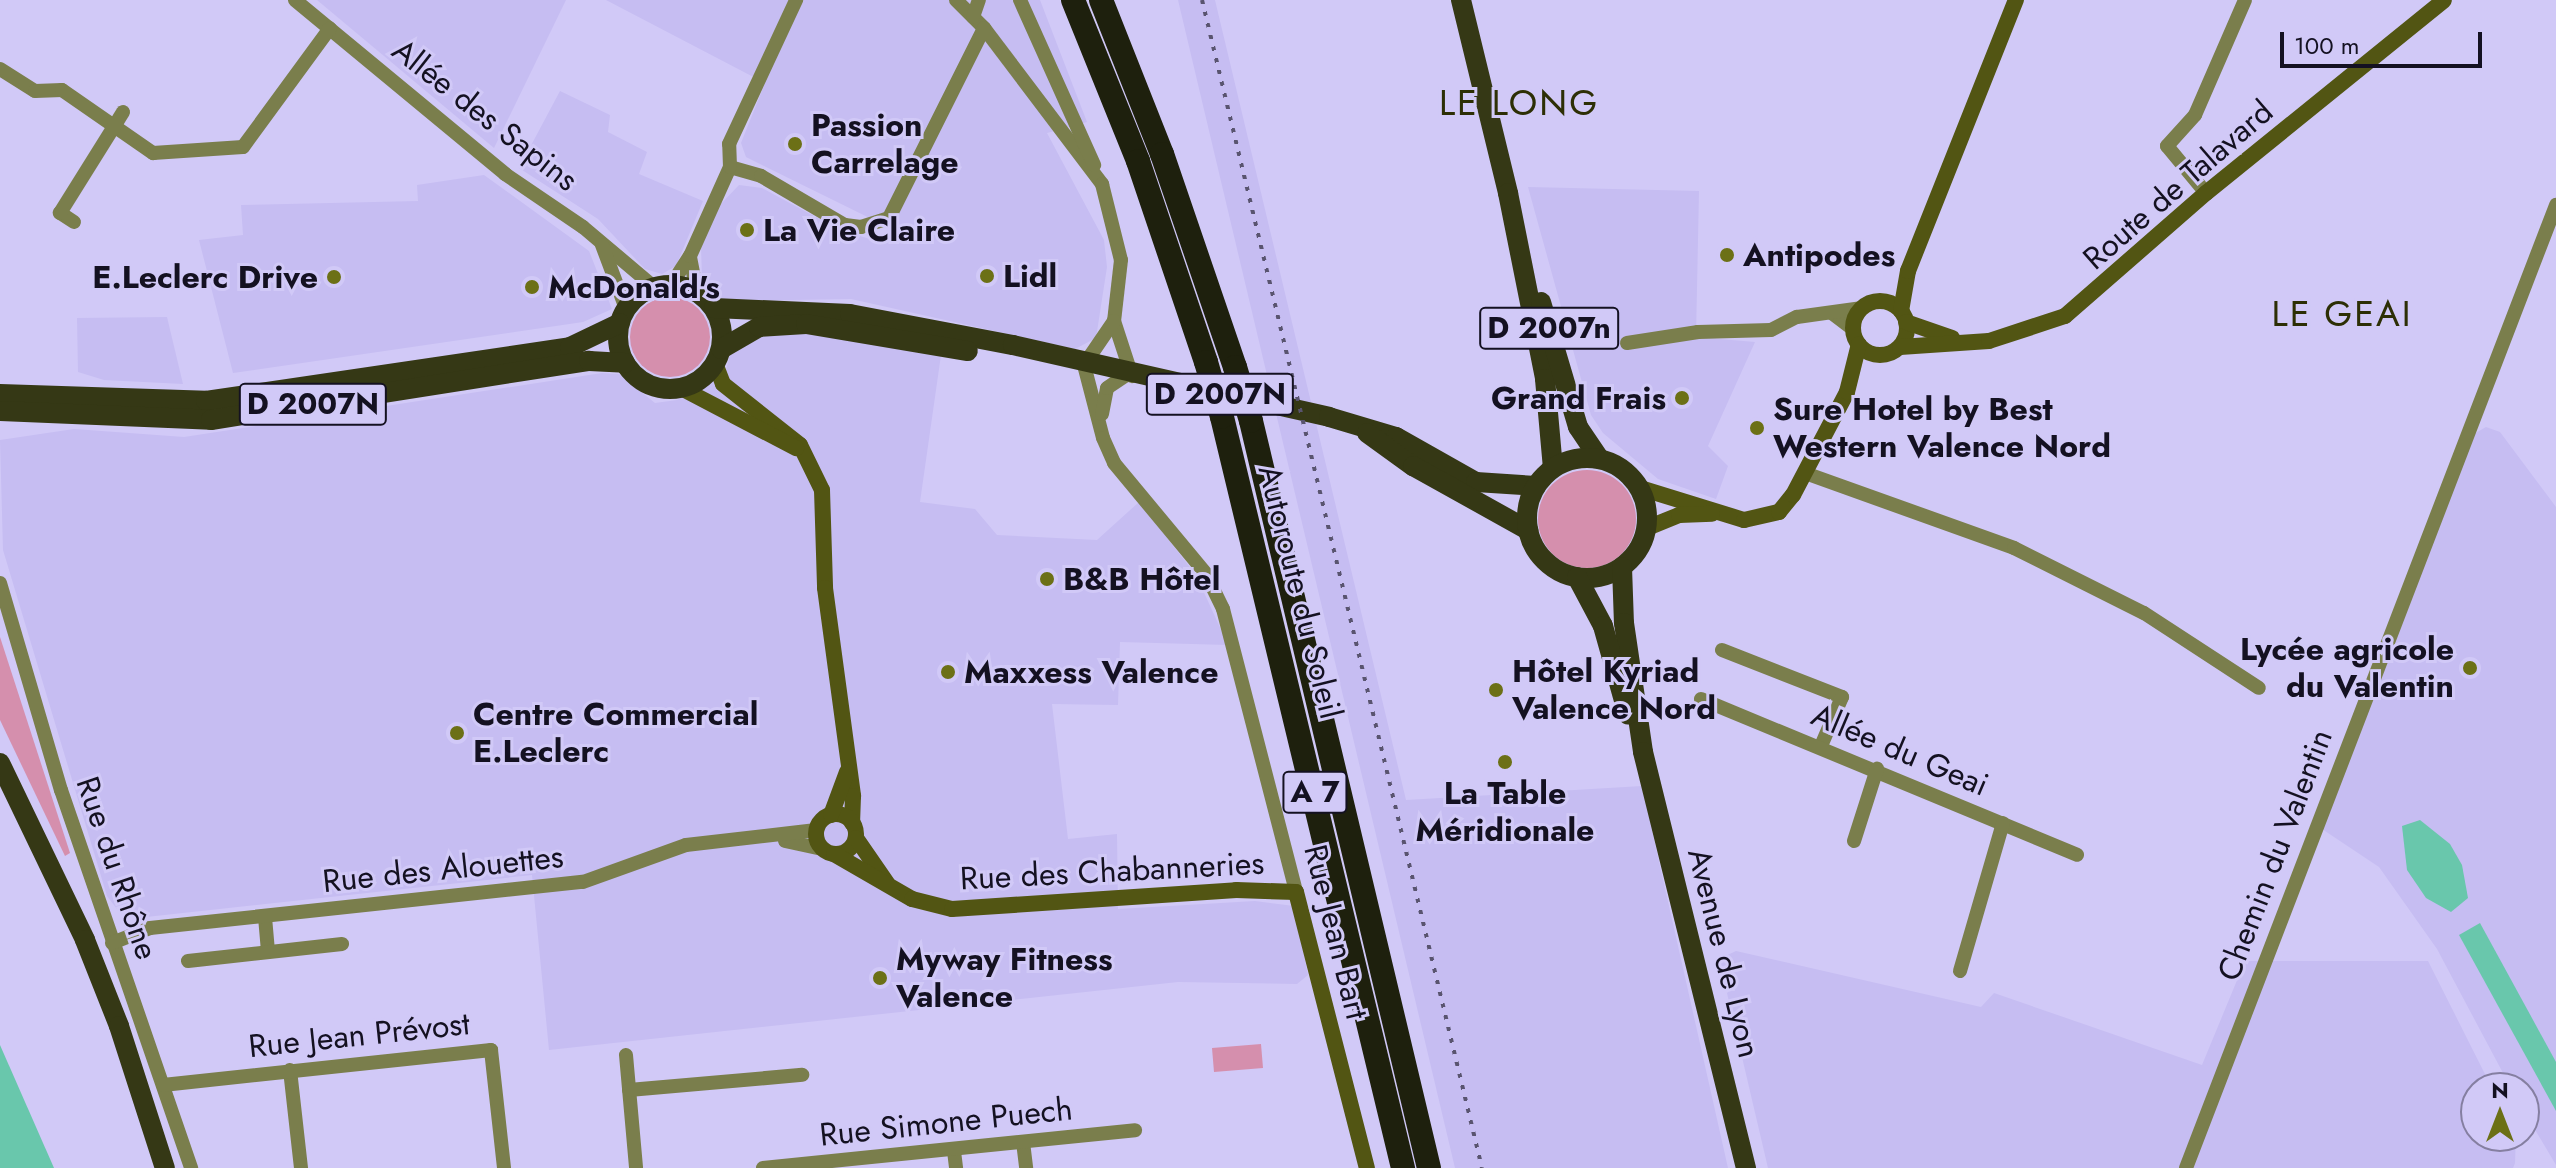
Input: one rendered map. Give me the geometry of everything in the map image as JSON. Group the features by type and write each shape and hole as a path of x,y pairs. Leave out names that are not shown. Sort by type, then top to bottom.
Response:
{"highway":[{"name":"Autoroute du Soleil","path":"1073,0 1138,161 1222,417 1403,1168"},
{"name":"Autoroute du Soleil","path":"1101,0 1162,154 1251,421 1429,1168"}],"main road":[{"name":"D 2007n","path":"1461,0 1508,193 1545,379 1553,468"},
{"name":"D 2007n","path":"1508,193 1570,404 1599,458"},
{"path":"662,286 697,292 714,308 722,327 718,356 701,379 681,388 645,382 625,363 623,316 662,286"},
{"name":"D 2007N","path":"714,308 850,314 1013,345 1084,365 1355,424 1396,437 1476,482 1536,486"},
{"name":"D 2007N","path":"0,394 206,401 570,347 623,316"},
{"name":"D 2007N","path":"718,356 759,327 806,324 1084,365"},
{"name":"D 2007N","path":"0,411 211,420 589,361 625,363"},
{"name":"D 2007N","path":"1355,424 1413,466 1528,530"},
{"path":"1583,458 1599,458 1622,469 1640,488 1647,528 1634,556 1622,567 1608,574 1577,577 1544,560 1528,530 1528,507 1536,486 1553,468 1583,458"},
{"name":"Avenue de Lyon","path":"1622,567 1624,623 1643,752"},
{"name":"Avenue de Lyon","path":"1577,577 1603,626 1643,752 1746,1168"},
{"path":"1,765 85,940 119,1026 165,1168"}],"street":[{"name":"Allée des Sapins","path":"295,0 505,174 662,286"},
{"path":"662,286 690,256 730,167 729,144 796,0"},
{"path":"957,0 984,28 1102,184"},
{"path":"973,17 979,0"},
{"path":"1020,0 1102,184 1121,260 1114,321 1129,375 1107,388 1101,418"},
{"path":"1647,528 1679,515 1768,518 1787,504 1847,392 1880,355 1900,347 1908,271 2016,0"},
{"path":"2206,193 2167,146 2195,115 2245,0"},
{"name":"Route de Talavard","path":"1900,347 2009,337 2065,316 2206,193 2444,0"},
{"path":"0,69 35,91 62,90 153,153 243,147 330,28"},
{"path":"730,167 761,176 845,225 861,227 889,218 984,28"},
{"path":"74,222 60,213 123,112"},
{"name":"Chemin du Valentin","path":"2186,1168 2556,205"},
{"path":"602,245 623,316"},
{"path":"690,256 697,292"},
{"path":"1627,343 1698,332 1771,330 1797,317 1862,308 1880,301 1908,271"},
{"path":"1880,301 1904,316"},
{"path":"1847,392 1862,308"},
{"path":"1833,314 1880,355"},
{"name":"Route de Talavard","path":"1904,316 1965,342"},
{"path":"1084,365 1114,321"},
{"name":"Rue des Chabanneries","path":"718,356 723,384 787,430 807,456 822,490 825,588 854,830 887,884"},
{"name":"Rue Jean Bart","path":"1084,365 1114,463 1206,574 1223,609 1367,1168"},
{"path":"681,388 807,456"},
{"path":"1805,473 2014,548 2144,613 2259,688"},
{"path":"1640,488 1726,515"},
{"name":"Rue du Rhône","path":"2,590 112,943 191,1168"},
{"path":"1722,650 1842,697 1821,746"},
{"name":"Allée du Geai","path":"1701,699 1877,769 2077,855"},
{"path":"1854,841 1877,769"},
{"name":"Rue des Chabanneries","path":"831,815 847,772"},
{"path":"831,815 854,830 848,850 828,852 777,838 816,830 831,815"},
{"path":"1960,971 2003,823"},
{"path":"816,830 828,852"},
{"name":"Rue des Alouettes","path":"112,943 150,928 583,882 699,842 777,838"},
{"name":"Rue des Chabanneries","path":"828,852 933,907 952,909 1236,890 1296,892"},
{"path":"265,917 268,952"},
{"path":"188,961 342,944"},
{"name":"Rue Jean Prévost","path":"163,1085 491,1050 504,1168"},
{"path":"626,1055 636,1168"},
{"path":"290,1070 301,1168"},
{"path":"629,1090 802,1075"},
{"name":"Rue Simone Puech","path":"763,1168 822,1166 1135,1130"},
{"path":"1023,1142 1026,1168"},
{"path":"954,1151 956,1168"}],"shaded area":[{"path":"317,0 566,0 494,148"},
{"path":"606,0 1040,0 1087,122 1047,133 1104,240 1107,267 1096,338 1075,349 851,299 727,301 716,296 702,278 701,247 718,207 739,185 762,188 838,229 876,241 892,229 746,157 741,143 765,83"},
{"path":"1178,0 1215,0 1406,800 1642,786 1728,1168 1455,1168"},
{"path":"560,91 610,115 608,132 647,152 639,174 703,201 676,266 662,274 645,269 598,219 519,168"},
{"path":"484,175 589,251 612,309 583,322 233,373 199,240 243,235 241,205 418,201 417,185"},
{"path":"1528,187 1699,191 1696,337 1755,342 1708,446 1728,466 1716,499 1658,479 1603,433 1591,415"},
{"path":"670,297 685,300 698,309 707,322 710,337 707,352 698,365 685,374 670,377 655,374 642,365 633,352 630,337 633,322 642,309 655,300"},
{"path":"167,317 183,384 104,380 78,372 77,318"},
{"path":"772,333 810,334 941,355 920,502 975,509 997,535 1097,540 1139,502 1196,575 1228,645 1120,642 1118,705 1052,704 1068,839 1117,834 1118,909 1255,901 1294,906 1308,975 1297,984 1178,982 549,1050 532,875 146,917 120,913 107,896 3,550 0,440 74,429 184,437 602,373 619,374 655,403 677,400 725,374 730,354 750,340"},
{"name":"Lycée agricole du Valentin","path":"2486,427 2500,432 2556,507 2556,1165 2540,1138 2540,1072 2502,1072 2437,949 2379,867 2322,829 2472,435"},
{"path":"1587,470 1606,474 1621,485 1632,500 1636,519 1632,538 1621,553 1606,564 1587,568 1568,564 1553,553 1542,538 1538,519 1542,500 1553,485 1568,474"},
{"path":"0,637 70,853 65,856 0,720"},
{"path":"2420,820 2450,844 2462,865 2468,898 2451,912 2426,898 2407,870 2402,826"},
{"path":"2480,923 2556,1062 2556,1111 2540,1082 2540,1072 2535,1072 2459,935"},
{"path":"1736,951 1981,1007 1994,993 2202,1065 2245,961 2428,961 2484,1072 2460,1072 2460,1152 2515,1152 2515,1163 2513,1168 1768,1168 1719,959"},
{"path":"1261,1044 1263,1068 1214,1072 1212,1048"},
{"path":"0,1045 54,1168 0,1168"}],"railway":[{"path":"1202,0 1482,1168"}],"place":[{"name":"Passion Carrelage","path":"795,144"},
{"name":"La Vie Claire","path":"747,230"},
{"name":"Antipodes","path":"1727,255"},
{"name":"Lidl","path":"987,276"},
{"name":"E.Leclerc Drive","path":"334,277"},
{"name":"McDonald's","path":"532,287"},
{"name":"Grand Frais","path":"1682,398"},
{"name":"Sure Hotel by Best Western Valence Nord","path":"1757,428"},
{"name":"B&B Hôtel","path":"1047,579"},
{"name":"Lycée agricole du Valentin","path":"2470,668"},
{"name":"Maxxess Valence","path":"948,672"},
{"name":"Hôtel Kyriad Valence Nord","path":"1496,690"},
{"name":"Centre Commercial E.Leclerc","path":"457,733"},
{"name":"La Table Méridionale","path":"1505,762"},
{"name":"Myway Fitness Valence","path":"880,978"}],"district":[{"name":"LE LONG","path":"1519,103"},
{"name":"LE GEAI","path":"2342,314"}]}
